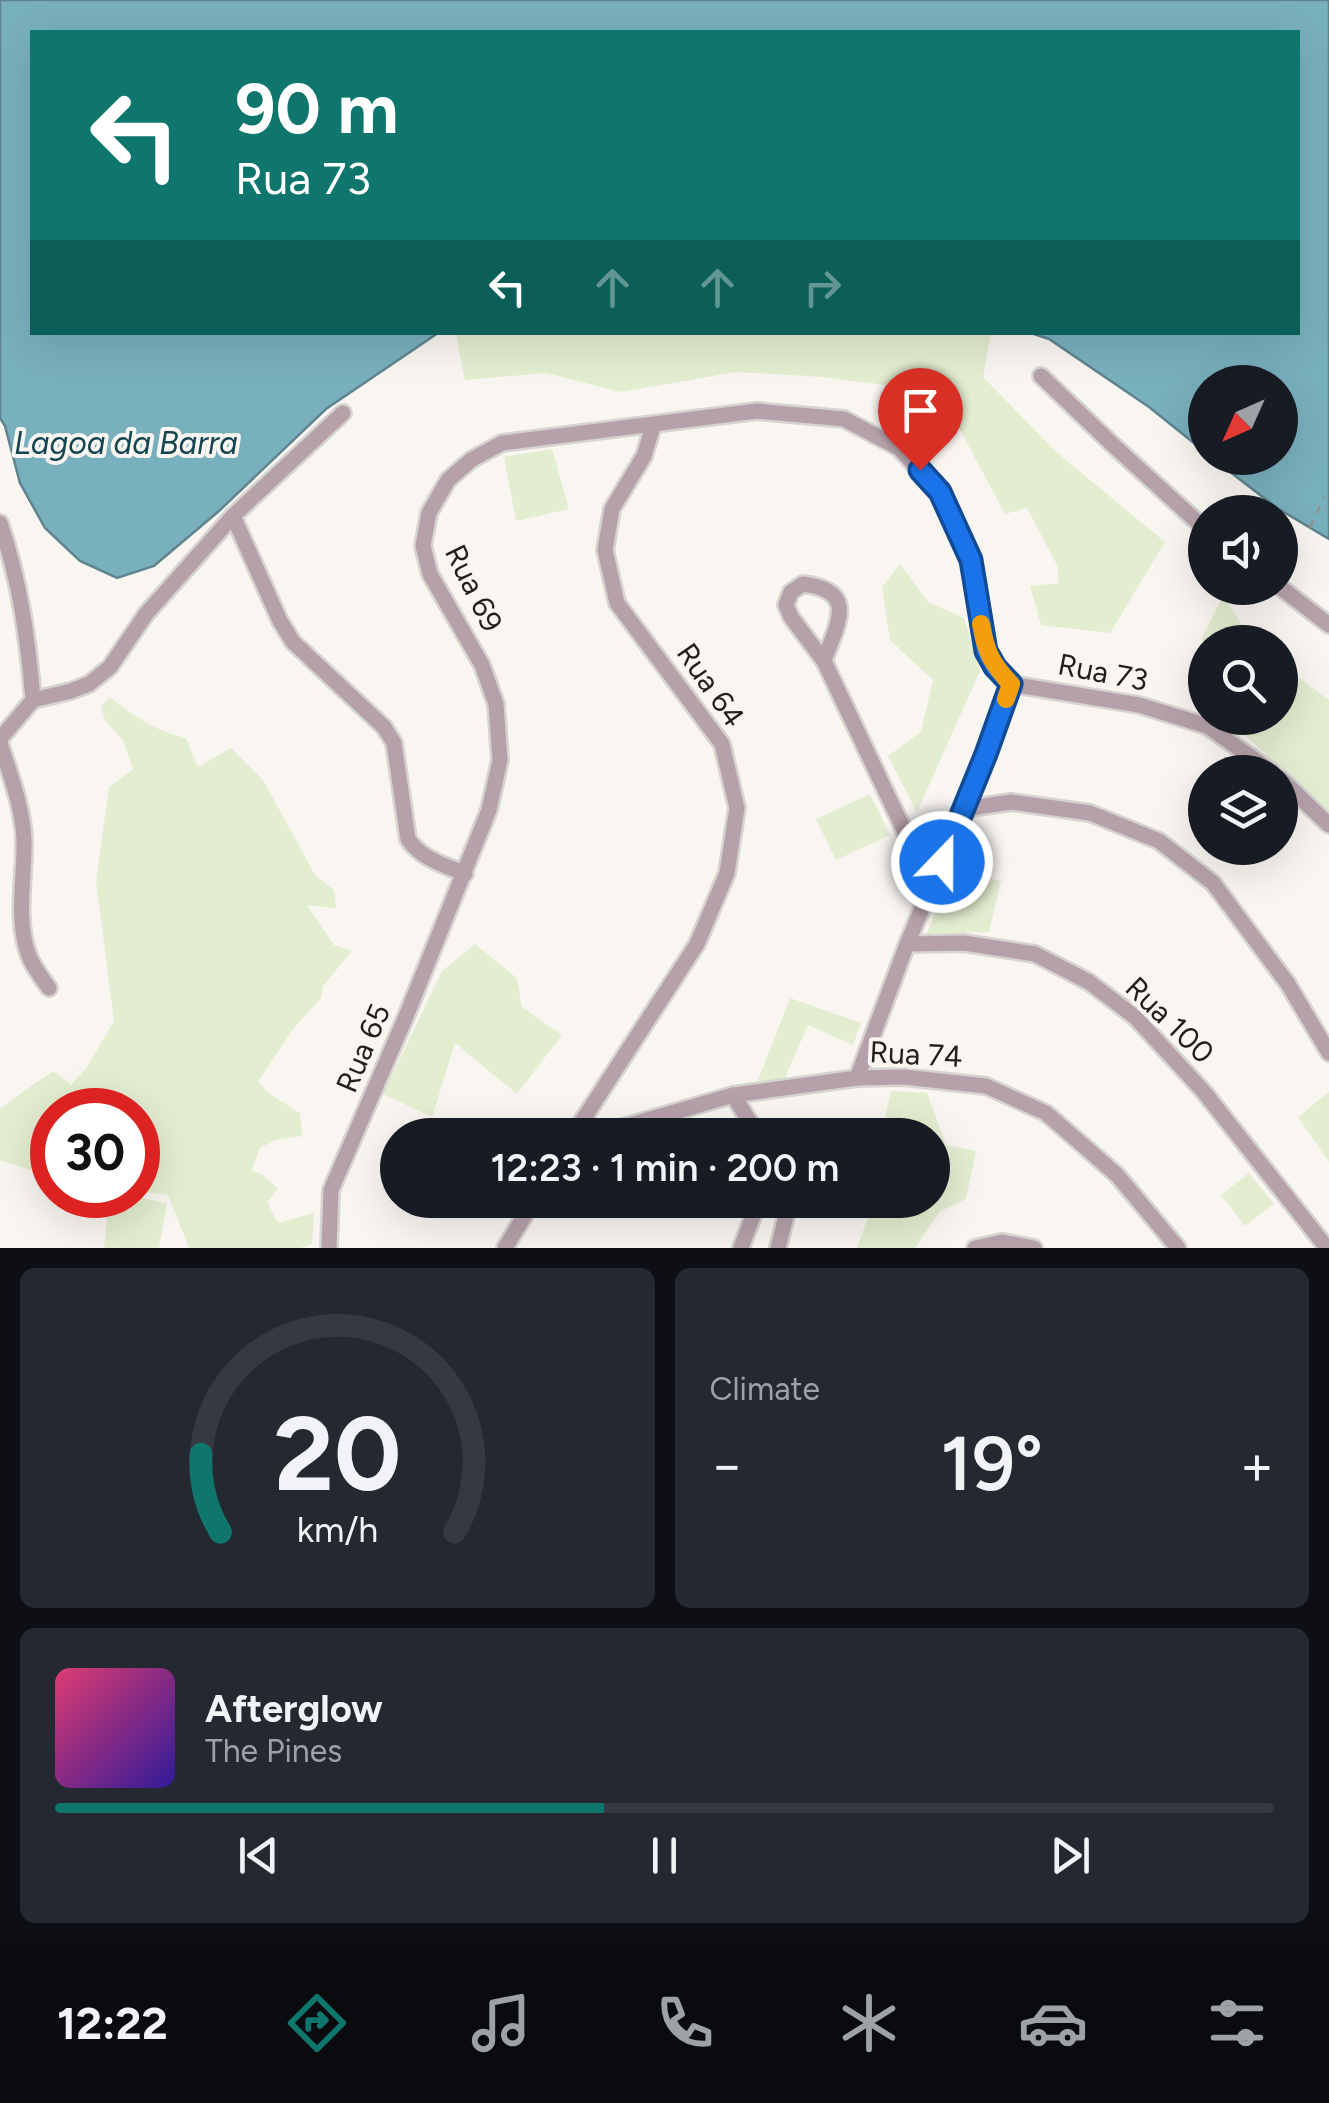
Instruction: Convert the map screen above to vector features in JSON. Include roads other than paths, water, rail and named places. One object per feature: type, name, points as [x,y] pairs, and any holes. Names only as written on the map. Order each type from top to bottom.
[{"type":"street","points":[[1041,376],[1188,514]]},
{"type":"street","name":"Rua 73","points":[[653,426],[757,411],[844,419],[899,448],[940,492],[971,560],[986,651],[1011,684],[1139,705],[1206,726],[1248,755]]},
{"type":"street","points":[[49,988],[30,959],[26,945],[21,904],[22,821],[0,741],[32,700],[71,692],[110,668],[146,614],[233,516],[343,413]]},
{"type":"street","name":"Rua 69","points":[[465,874],[489,810],[500,760],[496,704],[482,665],[430,574],[423,546],[429,513],[448,480],[471,460],[502,444],[653,426]]},
{"type":"street","name":"Rua 64","points":[[585,1118],[696,944],[727,874],[737,808],[722,744],[617,603],[605,550],[612,509],[644,456],[653,426]]},
{"type":"street","points":[[233,516],[293,642],[384,727],[394,743],[408,840],[424,856],[465,874]]},
{"type":"street","points":[[0,523],[21,600],[32,700]]},
{"type":"street","points":[[824,661],[840,616],[836,596],[824,586],[803,584],[791,592],[786,605],[791,617],[824,661],[931,888]]},
{"type":"street","points":[[1298,601],[1329,625]]},
{"type":"street","points":[[856,1078],[1011,684]]},
{"type":"street","points":[[1298,795],[1329,825]]},
{"type":"street","points":[[963,809],[1011,802],[1090,813],[1159,841],[1213,883],[1288,984],[1329,1053]]},
{"type":"street","name":"Rua 65","points":[[329,1248],[332,1190],[465,874]]},
{"type":"street","name":"Rua 100","points":[[907,944],[964,943],[1034,954],[1090,982],[1135,1017],[1204,1092],[1327,1248]]},
{"type":"street","name":"Rua 74","points":[[654,1118],[733,1095],[856,1078],[904,1077],[986,1086],[1046,1113],[1118,1175],[1178,1248]]},
{"type":"street","points":[[733,1095],[747,1118]]},
{"type":"street","points":[[505,1248],[523,1218]]},
{"type":"street","points":[[740,1248],[752,1218]]},
{"type":"street","points":[[778,1248],[786,1218]]},
{"type":"street","points":[[975,1248],[1002,1242],[1034,1248]]},
{"type":"water","name":"Lagoa da Barra","points":[[0,0],[1329,0],[1329,539],[1298,521],[1298,495],[1260,495],[1234,475],[1298,475],[1298,365],[1188,365],[1188,438],[1149,407],[1049,339],[1037,335],[1300,335],[1300,30],[30,30],[30,335],[435,335],[326,409],[219,511],[154,566],[117,578],[80,561],[45,528],[20,483],[0,418]]}]
